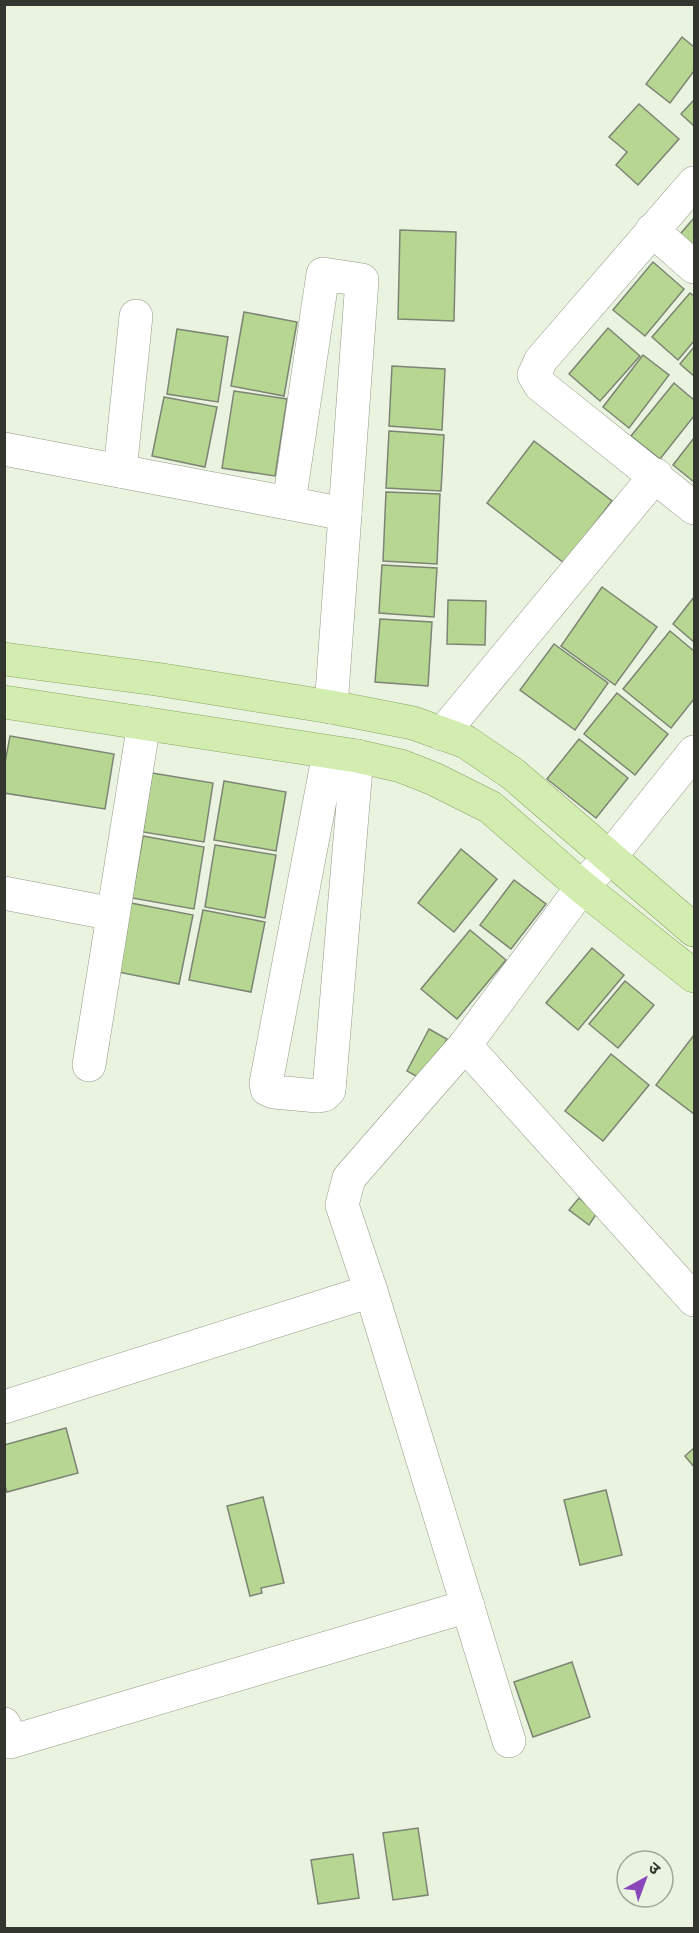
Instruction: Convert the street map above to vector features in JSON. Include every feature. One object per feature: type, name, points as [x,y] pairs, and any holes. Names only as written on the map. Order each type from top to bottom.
[{"type":"main road","points":[[4,658],[332,707],[413,723],[466,742],[481,750],[513,774],[694,930]]},
{"type":"main road","points":[[4,702],[343,755],[401,766],[434,779],[490,807],[582,887],[694,976]]},
{"type":"street","points":[[694,183],[541,360],[534,375],[540,386],[656,475],[694,508]]},
{"type":"street","points":[[652,230],[694,267]]},
{"type":"street","points":[[289,503],[323,274],[362,280],[332,707]]},
{"type":"street","points":[[120,471],[136,316]]},
{"type":"street","points":[[4,449],[345,514]]},
{"type":"street","points":[[442,734],[656,475]]},
{"type":"street","points":[[89,1065],[144,723]]},
{"type":"street","points":[[509,1741],[371,1291],[342,1206],[349,1178],[465,1045],[582,887],[610,857],[694,752]]},
{"type":"street","points":[[343,755],[328,1090],[324,1095],[318,1096],[274,1092],[267,1089],[267,1083],[343,755]]},
{"type":"street","points":[[4,893],[113,914]]},
{"type":"street","points":[[465,1045],[694,1300]]},
{"type":"street","points":[[4,1407],[371,1291]]},
{"type":"street","points":[[4,1724],[10,1742],[468,1606]]},
{"type":"building","points":[[682,37],[694,47],[694,71],[670,103],[646,84]]},
{"type":"building","points":[[694,100],[694,126],[681,114]]},
{"type":"building","points":[[639,104],[679,139],[638,185],[616,165],[627,152],[609,137]]},
{"type":"building","points":[[694,218],[694,257],[675,240]]},
{"type":"building","points":[[400,230],[456,232],[454,321],[398,319]]},
{"type":"building","points":[[653,262],[684,289],[645,336],[613,310]]},
{"type":"building","points":[[690,293],[694,296],[694,341],[678,360],[652,337]]},
{"type":"building","points":[[244,312],[297,322],[284,396],[231,386]]},
{"type":"building","points":[[608,328],[640,356],[600,401],[569,374]]},
{"type":"building","points":[[177,329],[228,337],[218,402],[167,394]]},
{"type":"building","points":[[694,347],[694,376],[680,364]]},
{"type":"building","points":[[643,355],[669,375],[629,428],[603,407]]},
{"type":"building","points":[[392,366],[445,369],[442,430],[389,426]]},
{"type":"building","points":[[674,383],[694,400],[694,416],[660,459],[631,436]]},
{"type":"building","points":[[234,391],[287,399],[275,476],[222,468]]},
{"type":"building","points":[[164,397],[217,407],[205,467],[152,456]]},
{"type":"building","points":[[389,431],[444,435],[441,491],[386,488]]},
{"type":"building","points":[[694,438],[694,482],[673,465]]},
{"type":"building","points":[[534,441],[612,501],[564,563],[487,503]]},
{"type":"building","points":[[386,492],[440,494],[437,564],[383,561]]},
{"type":"building","points":[[382,565],[437,568],[434,617],[379,613]]},
{"type":"building","points":[[602,587],[657,627],[615,685],[561,646]]},
{"type":"building","points":[[694,597],[694,642],[673,624]]},
{"type":"building","points":[[448,600],[486,601],[485,645],[447,644]]},
{"type":"building","points":[[380,619],[432,622],[428,686],[375,682]]},
{"type":"building","points":[[670,631],[694,651],[694,699],[671,728],[623,689]]},
{"type":"building","points":[[554,644],[608,683],[575,730],[520,690]]},
{"type":"building","points":[[617,693],[668,734],[635,775],[584,734]]},
{"type":"building","points":[[10,736],[114,754],[105,809],[4,793],[4,768]]},
{"type":"building","points":[[579,739],[628,778],[596,818],[547,779]]},
{"type":"building","points":[[152,773],[213,783],[204,842],[143,832]]},
{"type":"building","points":[[224,781],[286,792],[276,851],[214,840]]},
{"type":"building","points":[[143,836],[204,847],[194,909],[132,898]]},
{"type":"building","points":[[215,845],[276,855],[265,918],[205,907]]},
{"type":"building","points":[[461,849],[497,879],[454,932],[418,903]]},
{"type":"building","points":[[514,880],[546,904],[511,949],[480,925]]},
{"type":"building","points":[[131,903],[193,915],[179,984],[118,972]]},
{"type":"building","points":[[203,910],[265,922],[251,992],[189,980]]},
{"type":"building","points":[[470,930],[506,960],[457,1019],[421,989]]},
{"type":"building","points":[[592,948],[624,975],[578,1030],[546,1003]]},
{"type":"building","points":[[625,981],[654,1005],[618,1048],[589,1024]]},
{"type":"building","points":[[429,1029],[447,1039],[425,1081],[407,1071]]},
{"type":"building","points":[[694,1035],[694,1114],[656,1085]]},
{"type":"building","points":[[611,1054],[649,1085],[603,1141],[565,1111]]},
{"type":"building","points":[[579,1198],[597,1213],[589,1225],[569,1210]]},
{"type":"building","points":[[66,1428],[78,1473],[7,1492],[4,1483],[4,1445]]},
{"type":"building","points":[[694,1448],[694,1467],[685,1456]]},
{"type":"building","points":[[606,1490],[622,1555],[580,1565],[564,1500]]},
{"type":"building","points":[[263,1497],[284,1583],[261,1588],[262,1593],[250,1596],[227,1506]]},
{"type":"building","points":[[572,1662],[590,1717],[533,1737],[514,1682]]},
{"type":"building","points":[[418,1828],[428,1895],[393,1900],[383,1833]]},
{"type":"building","points":[[353,1854],[359,1898],[318,1904],[311,1860]]}]
